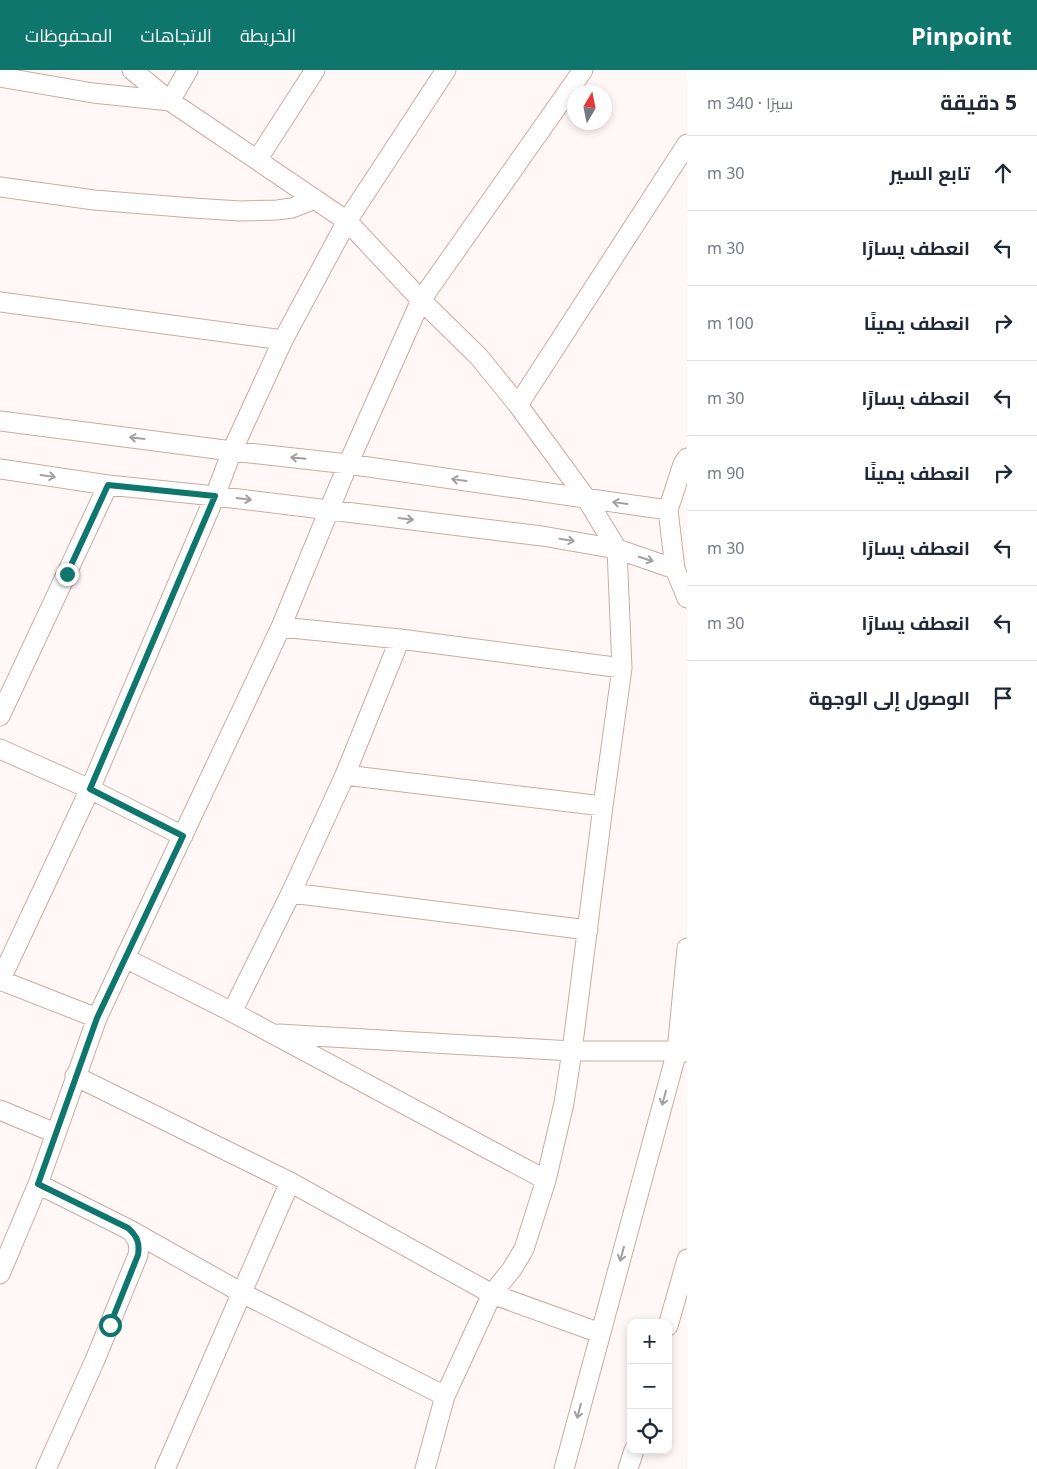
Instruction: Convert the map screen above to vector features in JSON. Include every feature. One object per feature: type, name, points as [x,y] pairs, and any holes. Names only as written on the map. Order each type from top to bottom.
[{"type":"street","points":[[132,70],[170,100],[347,220],[421,300],[479,357],[518,405],[586,498],[617,550],[622,668],[564,1103],[546,1180],[524,1249],[512,1269],[492,1294],[446,1396],[424,1469]]},
{"type":"street","points":[[170,100],[188,70]]},
{"type":"street","points":[[257,160],[315,70]]},
{"type":"street","points":[[97,1018],[0,980],[90,789],[215,496],[232,451],[283,340],[347,220],[446,70]]},
{"type":"street","points":[[0,1274],[6,1246],[38,1184],[97,1018],[281,627],[328,510],[421,300],[583,70]]},
{"type":"street","points":[[0,77],[93,93],[170,100]]},
{"type":"street","points":[[518,405],[687,144]]},
{"type":"street","points":[[0,187],[94,200],[240,211],[292,208],[315,199]]},
{"type":"street","points":[[0,302],[283,340]]},
{"type":"street","points":[[0,421],[348,464],[668,510]]},
{"type":"street","points":[[687,458],[683,464],[668,510],[675,569],[687,598]]},
{"type":"street","points":[[0,469],[108,485],[215,496],[542,536],[617,550],[675,569]]},
{"type":"street","points":[[0,716],[108,485]]},
{"type":"street","points":[[281,627],[400,639],[622,668]]},
{"type":"street","points":[[232,1012],[291,893],[345,775],[400,639]]},
{"type":"street","points":[[0,749],[90,789],[183,836]]},
{"type":"street","points":[[345,775],[603,806]]},
{"type":"street","points":[[291,893],[588,930]]},
{"type":"street","points":[[564,1469],[600,1333],[682,1051],[687,948]]},
{"type":"street","points":[[125,958],[232,1012],[546,1180]]},
{"type":"street","points":[[272,1034],[572,1051],[682,1051]]},
{"type":"street","points":[[76,1076],[290,1182],[492,1294],[600,1333]]},
{"type":"street","points":[[0,1110],[55,1133]]},
{"type":"street","points":[[164,1469],[290,1182]]},
{"type":"street","points":[[38,1184],[128,1228],[242,1293],[446,1396]]},
{"type":"street","points":[[46,1469],[95,1360],[138,1255],[138,1240],[135,1234],[128,1228]]},
{"type":"street","points":[[670,1319],[686,1266]]},
{"type":"street","points":[[628,1469],[633,1454]]},
{"type":"route","points":[[67,574],[108,485],[215,496],[90,789],[183,836],[97,1018],[38,1184],[128,1228],[135,1234],[139,1247],[138,1255],[110,1325]]}]
